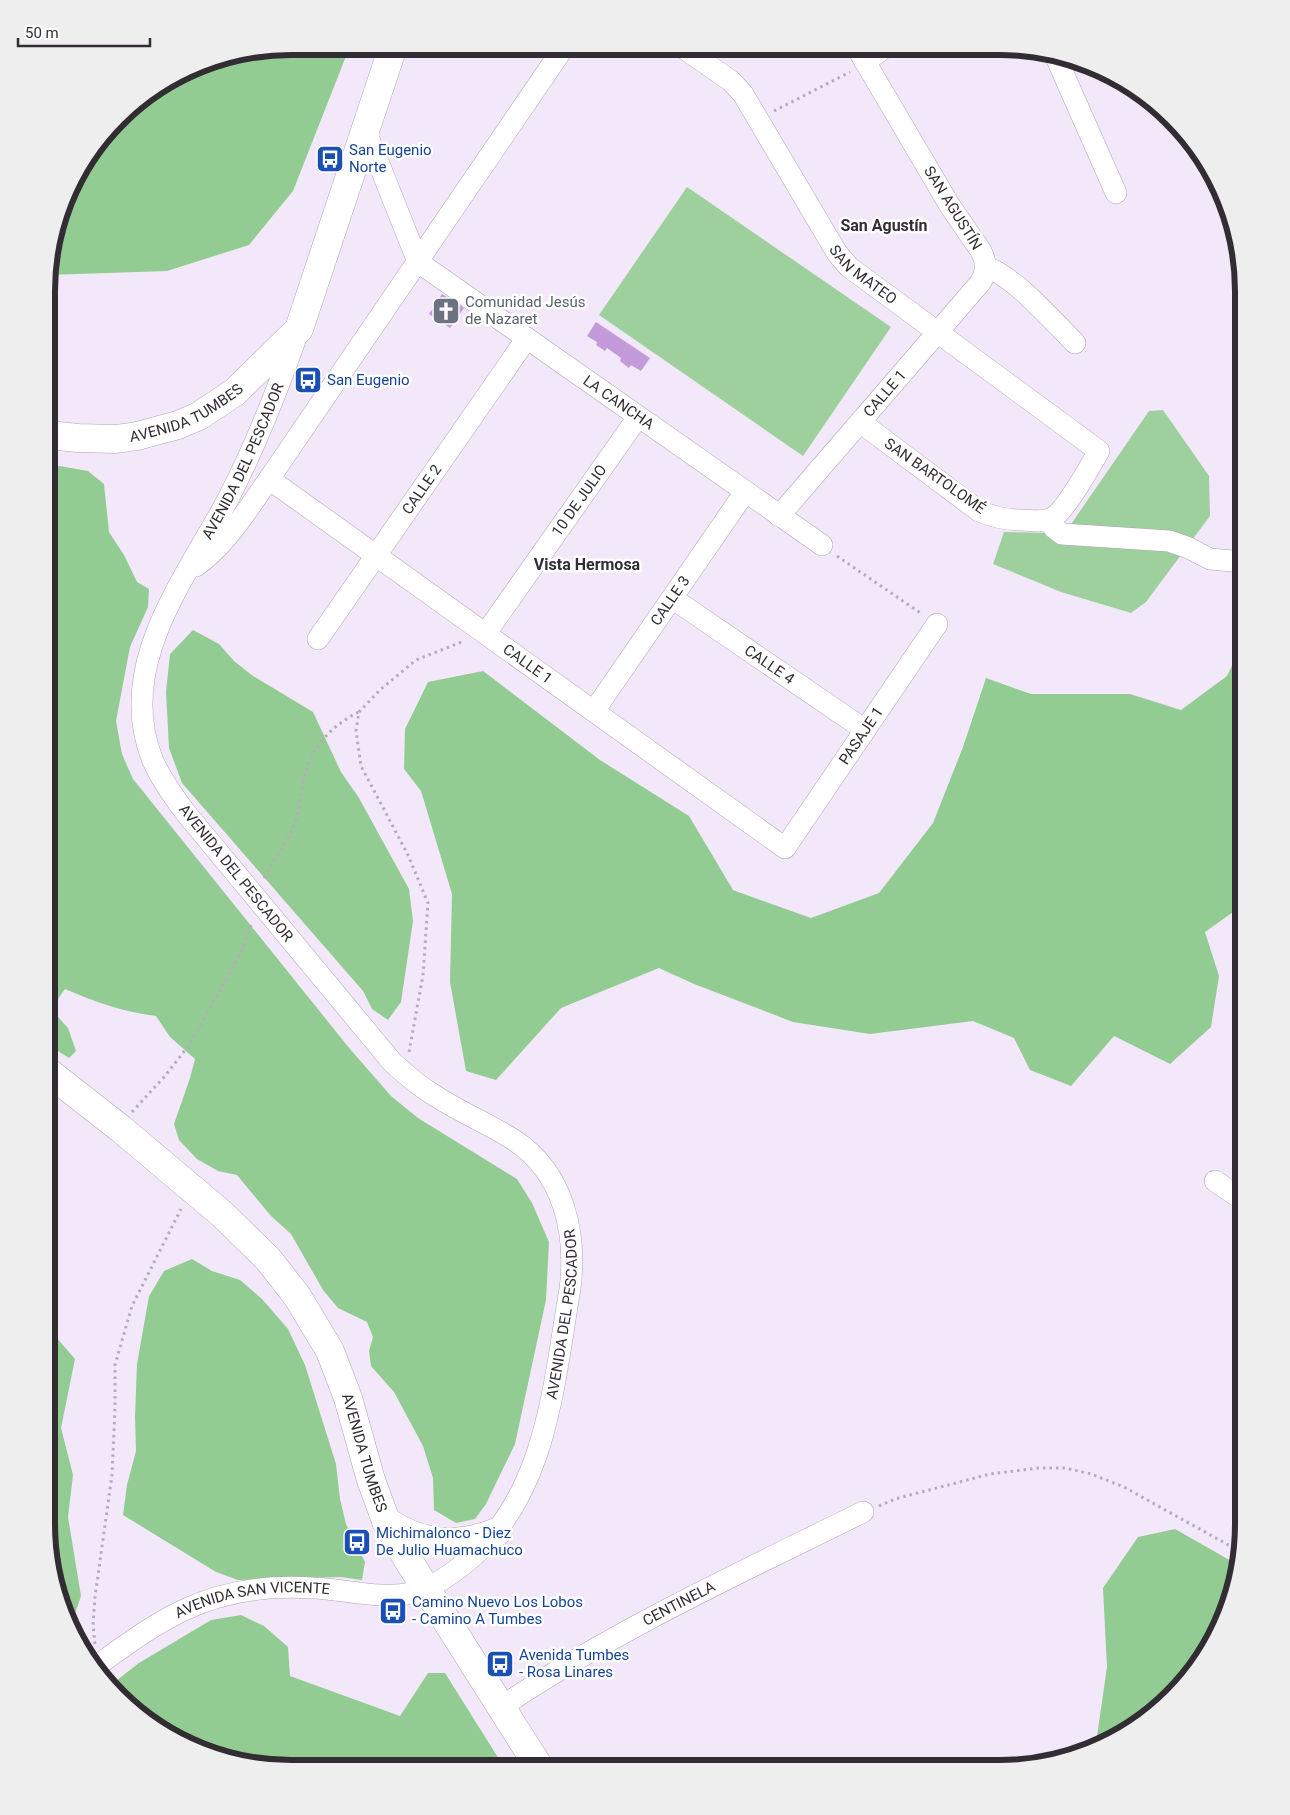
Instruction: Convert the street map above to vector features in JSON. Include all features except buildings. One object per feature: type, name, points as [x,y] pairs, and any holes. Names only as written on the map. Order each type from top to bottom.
[{"type":"main road","name":"AVENIDA DEL PESCADOR","points":[[299,329],[390,55]]},
{"type":"main road","name":"AVENIDA TUMBES","points":[[55,435],[78,438],[116,439],[158,432],[199,416],[235,392],[299,329]]},
{"type":"main road","name":"AVENIDA TUMBES","points":[[55,1077],[121,1129],[222,1214],[268,1258],[298,1296],[330,1351],[341,1378],[373,1487],[386,1521],[408,1560],[419,1591],[513,1760]]},
{"type":"main road","name":"AVENIDA TUMBES","points":[[308,1314],[322,1355],[360,1494],[376,1532],[501,1707],[534,1760]]},
{"type":"main road","points":[[386,1521],[408,1534],[435,1541],[468,1541],[497,1532]]},
{"type":"street","points":[[186,574],[210,556],[225,540],[269,479],[559,55]]},
{"type":"street","name":"SAN MATEO","points":[[693,55],[738,88],[759,118],[842,260],[856,273],[938,334],[1099,451],[1058,514],[1048,520]]},
{"type":"street","name":"SAN AGUSTÍN","points":[[861,55],[950,206],[981,251],[986,266],[998,271],[1012,281],[1075,343]]},
{"type":"street","points":[[1058,63],[1116,193]]},
{"type":"street","points":[[365,129],[418,262]]},
{"type":"street","name":"LA CANCHA","points":[[418,262],[822,545]]},
{"type":"street","name":"CALLE 1","points":[[779,516],[938,334],[980,283],[986,266]]},
{"type":"street","name":"AVENIDA DEL PESCADOR","points":[[299,329],[267,419],[228,500],[160,624],[147,662],[142,708],[146,740],[153,761],[172,795],[380,1050],[404,1073],[437,1098],[499,1131],[529,1152],[542,1165],[560,1195],[571,1231],[573,1270],[547,1424],[536,1459],[512,1510],[485,1546],[458,1569],[419,1591]]},
{"type":"street","name":"CALLE 2","points":[[318,639],[526,338]]},
{"type":"street","name":"10 DE JULIO","points":[[486,633],[638,417]]},
{"type":"street","name":"SAN BARTOLOMÉ","points":[[860,422],[979,510],[1010,520],[1048,520]]},
{"type":"street","name":"CALLE 1","points":[[269,479],[785,848]]},
{"type":"street","name":"CALLE 3","points":[[594,711],[746,492]]},
{"type":"street","points":[[1048,520],[1062,534],[1169,541],[1190,548],[1210,559],[1235,561]]},
{"type":"street","name":"CALLE 4","points":[[672,598],[865,730]]},
{"type":"street","name":"PASAJE 1","points":[[785,848],[937,624]]},
{"type":"street","points":[[1215,1181],[1235,1195]]},
{"type":"street","name":"CENTINELA","points":[[501,1707],[555,1672],[625,1631],[730,1576],[863,1512]]},
{"type":"street","name":"AVENIDA SAN VICENTE","points":[[101,1663],[168,1618],[200,1602],[222,1596],[244,1591],[288,1587],[391,1595],[419,1591]]},
{"type":"path","points":[[759,118],[845,76],[861,55]]},
{"type":"path","points":[[822,545],[937,624]]},
{"type":"path","points":[[121,1129],[134,1109],[178,1061],[199,1028],[241,953],[253,919],[256,898],[268,870],[290,836],[300,802],[304,773],[313,752],[332,729],[345,719],[359,712],[381,689],[416,660],[486,633]]},
{"type":"path","points":[[359,712],[356,731],[361,766],[414,867],[428,903],[423,975],[404,1073]]},
{"type":"path","points":[[96,1657],[93,1626],[112,1475],[115,1408],[114,1366],[132,1306],[192,1188]]},
{"type":"path","points":[[863,1512],[894,1499],[990,1474],[1039,1468],[1065,1468],[1091,1474],[1124,1488],[1233,1548]]},
{"type":"green space","points":[[346,55],[293,191],[249,245],[167,271],[56,275],[63,230],[73,201],[87,173],[104,147],[124,124],[147,104],[173,87],[201,73],[230,63],[260,57]]},
{"type":"green space","points":[[687,187],[891,327],[803,456],[599,315]]},
{"type":"green space","points":[[1163,410],[1209,476],[1210,516],[1146,602],[1131,613],[1061,592],[993,564],[1004,532],[1052,533],[1067,530],[1149,411]]},
{"type":"green space","points":[[55,465],[88,471],[104,484],[109,532],[124,555],[137,582],[149,589],[148,607],[130,647],[116,721],[122,754],[133,779],[350,1049],[391,1096],[418,1118],[517,1179],[532,1203],[549,1242],[546,1300],[515,1444],[486,1504],[475,1519],[456,1523],[434,1510],[433,1478],[423,1446],[394,1392],[371,1366],[369,1351],[373,1337],[367,1322],[338,1308],[323,1290],[291,1234],[271,1216],[237,1175],[218,1171],[197,1159],[179,1140],[174,1124],[195,1059],[170,1037],[156,1016],[110,1006],[65,989],[55,1003]]},
{"type":"green space","points":[[193,630],[219,644],[234,661],[253,676],[313,712],[341,772],[359,798],[409,889],[413,921],[401,1002],[388,1020],[372,1009],[363,991],[182,783],[169,748],[166,692],[170,654]]},
{"type":"green space","points":[[1235,659],[1235,911],[1205,932],[1219,976],[1211,1027],[1170,1064],[1114,1036],[1071,1086],[1030,1070],[1014,1038],[973,1021],[870,1034],[793,1022],[694,984],[659,968],[561,1008],[496,1080],[466,1071],[450,982],[452,894],[421,791],[404,769],[405,729],[428,682],[483,671],[600,760],[689,816],[733,890],[811,918],[879,893],[933,823],[963,747],[986,678],[1031,694],[1130,694],[1181,710],[1227,676]]},
{"type":"green space","points":[[55,1013],[68,1028],[76,1051],[69,1058],[55,1049]]},
{"type":"green space","points":[[192,1259],[212,1271],[240,1280],[262,1299],[288,1329],[305,1365],[336,1464],[340,1499],[346,1524],[365,1562],[362,1580],[341,1577],[238,1580],[216,1572],[123,1515],[127,1485],[136,1451],[137,1364],[149,1296],[164,1271]]},
{"type":"green space","points":[[55,1336],[75,1359],[61,1428],[73,1475],[68,1517],[81,1596],[74,1616],[63,1585],[57,1555],[55,1524]]},
{"type":"green space","points":[[1175,1529],[1232,1561],[1227,1585],[1211,1628],[1195,1655],[1176,1680],[1143,1711],[1097,1739],[1107,1667],[1103,1588],[1138,1537]]},
{"type":"green space","points":[[241,1615],[264,1626],[288,1647],[290,1676],[400,1716],[428,1673],[445,1673],[500,1760],[291,1760],[260,1758],[230,1752],[187,1736],[147,1711],[115,1681],[139,1663],[211,1620]]},
{"type":"place","name":"San Eugenio Norte","points":[[330,159]]},
{"type":"place","name":"Comunidad Jesús de Nazaret","points":[[446,311]]},
{"type":"place","name":"San Eugenio","points":[[308,380]]},
{"type":"place","name":"Michimalonco - Diez De Julio Huamachuco","points":[[357,1542]]},
{"type":"place","name":"Camino Nuevo Los Lobos - Camino A Tumbes","points":[[393,1611]]},
{"type":"place","name":"Avenida Tumbes - Rosa Linares","points":[[500,1664]]},
{"type":"district","name":"San Agustín","points":[[884,225]]},
{"type":"district","name":"Vista Hermosa","points":[[587,564]]}]
